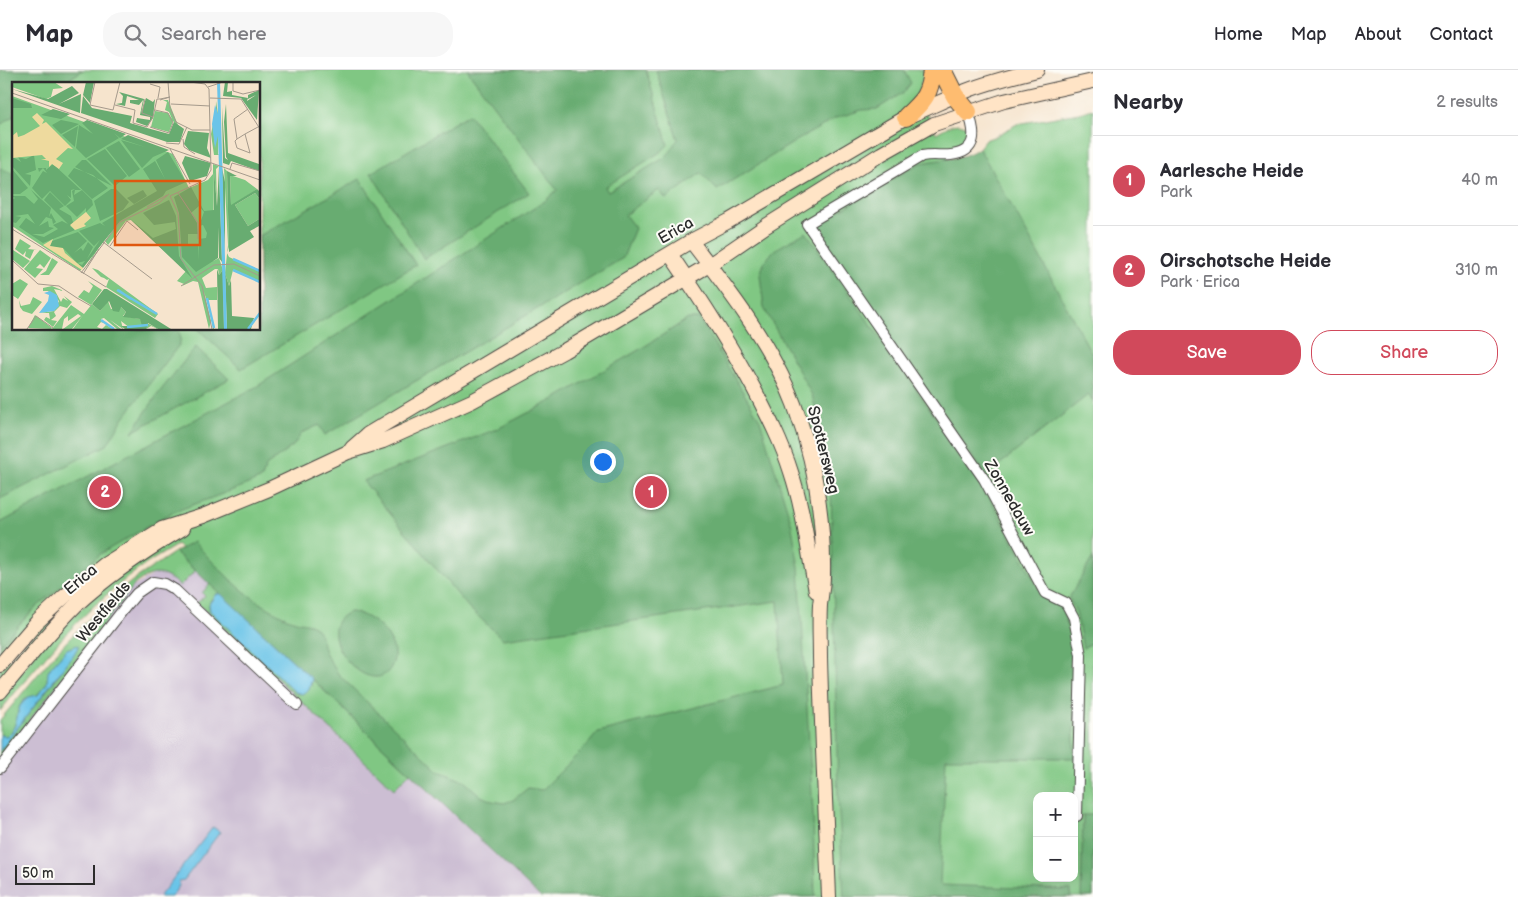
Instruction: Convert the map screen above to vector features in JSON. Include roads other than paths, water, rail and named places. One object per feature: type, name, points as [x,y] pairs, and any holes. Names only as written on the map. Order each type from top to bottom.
[{"type":"highway","points":[[906,117],[924,100],[929,89],[932,70]]},
{"type":"highway","points":[[942,70],[960,94]]},
{"type":"highway","points":[[955,70],[960,94],[968,112]]},
{"type":"main road","name":"Erica","points":[[348,452],[368,434],[691,241],[729,221],[906,117],[1002,78],[1037,70]]},
{"type":"main road","name":"Erica","points":[[0,665],[37,622],[65,596],[104,565],[162,529],[203,516],[299,476],[348,452],[384,441],[472,401],[564,351],[709,265],[766,226],[881,154],[934,124],[1004,101],[1093,82]]},
{"type":"main road","name":"Spottersweg","points":[[691,241],[734,298],[775,362],[794,404],[804,433],[815,485],[820,518],[823,576],[820,607],[829,897]]},
{"type":"main road","name":"Spottersweg","points":[[670,254],[739,361],[775,429],[792,473],[806,527],[820,607]]},
{"type":"main road","name":"Erica","points":[[0,692],[50,632],[76,605],[139,556],[203,516]]},
{"type":"street","name":"Zonnedauw","points":[[968,112],[973,129],[973,141],[971,146],[963,152],[951,155],[922,156],[807,224],[984,479],[1045,593],[1066,603],[1074,618],[1081,655],[1078,792]]},
{"type":"street","name":"Westfields","points":[[0,768],[126,606],[137,593],[153,582],[165,584],[174,590],[296,705]]},
{"type":"water","points":[[216,594],[221,594],[312,679],[309,689],[302,694],[295,692],[210,611],[209,604]]},
{"type":"water","points":[[78,645],[74,654],[0,751],[0,735],[6,736],[11,733],[20,706],[28,697],[38,695],[47,683],[48,672],[51,667],[67,649]]},
{"type":"water","points":[[213,827],[220,832],[184,880],[179,881],[179,886],[171,897],[159,897]]},
{"type":"place","name":"Oirschotsche Heide","points":[[105,492]]},
{"type":"place","name":"Aarlesche Heide","points":[[651,492]]}]
